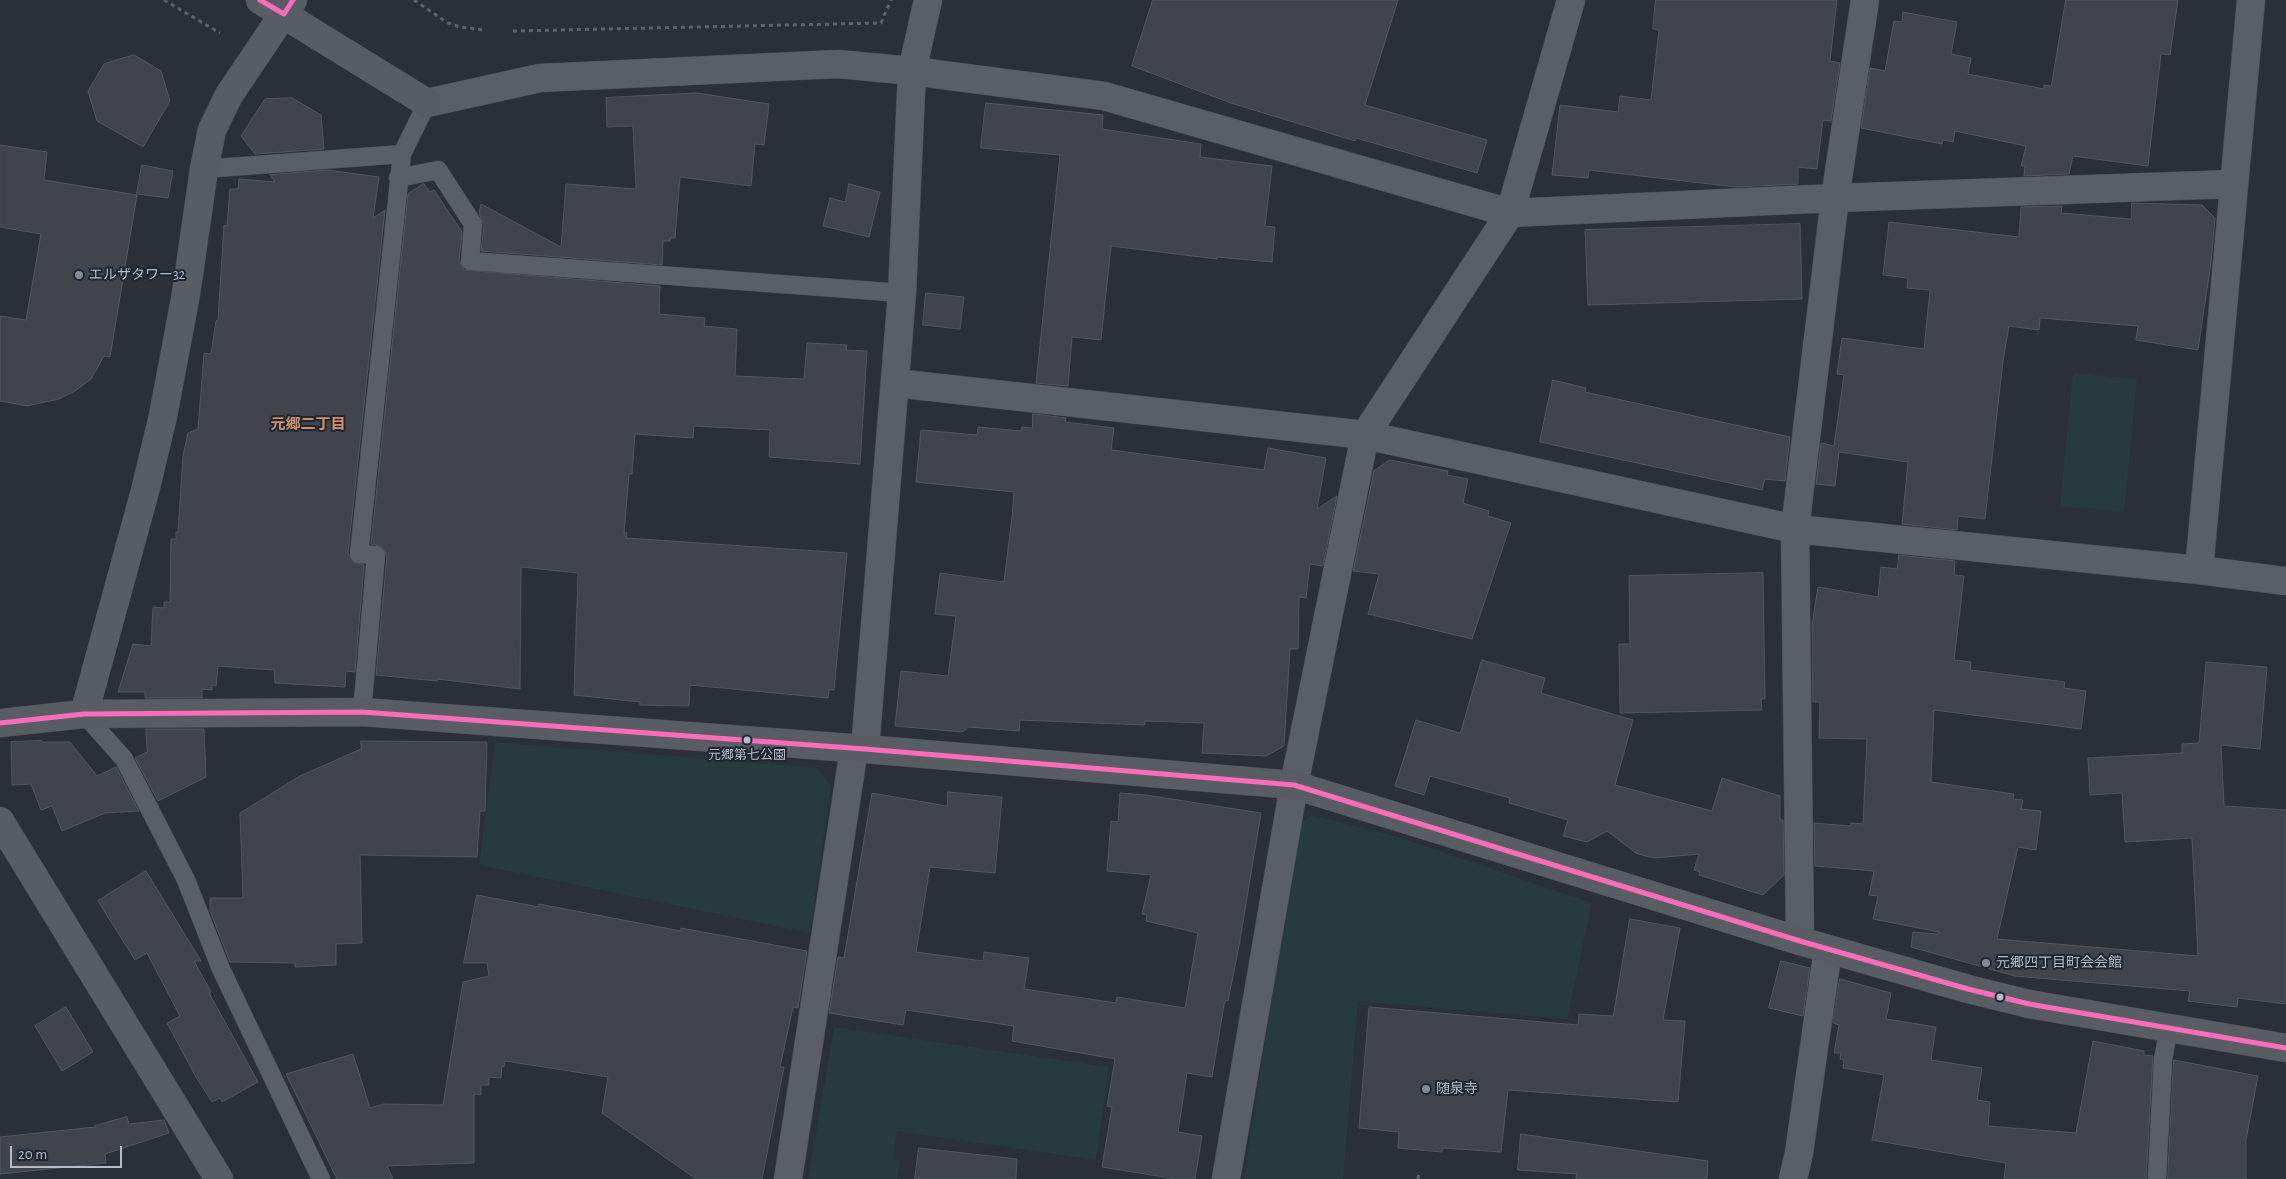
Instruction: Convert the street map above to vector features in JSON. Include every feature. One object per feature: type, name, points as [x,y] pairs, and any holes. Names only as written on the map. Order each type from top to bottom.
[{"type":"street","points":[[260,0],[288,7],[427,103],[540,78],[838,64],[912,70],[1104,96],[1510,213],[1835,198],[2233,184]]},
{"type":"street","points":[[788,1179],[860,749],[902,293],[912,70],[928,0]]},
{"type":"street","points":[[1226,1179],[1294,785],[1365,435],[1510,213],[1571,0]]},
{"type":"street","points":[[1800,940],[1795,529],[1835,198],[1865,0]]},
{"type":"street","points":[[2199,570],[2251,0]]},
{"type":"street","points":[[84,714],[145,491],[163,416],[186,294],[204,169],[212,130],[229,95],[288,7]]},
{"type":"street","points":[[895,383],[1365,435],[1795,529],[2199,570],[2286,581]]},
{"type":"street","points":[[0,723],[84,714],[362,712],[860,749],[1294,785],[1828,949],[1968,989],[2029,1004],[2286,1048]]},
{"type":"street","points":[[0,821],[218,1179]]},
{"type":"street","points":[[1793,1179],[1799,1153],[1828,949]]},
{"type":"lane","points":[[362,712],[376,555],[359,554],[398,178],[402,154],[427,103]]},
{"type":"lane","points":[[204,169],[402,154]]},
{"type":"lane","points":[[398,178],[438,170],[473,224],[470,261],[902,293]]},
{"type":"lane","points":[[84,714],[124,759],[181,871],[221,969],[321,1179]]},
{"type":"lane","points":[[2157,1179],[2163,1059],[2169,1028]]},
{"type":"path","points":[[164,0],[220,33]]},
{"type":"path","points":[[414,0],[448,23],[460,27],[484,30]]},
{"type":"path","points":[[514,30],[881,23],[891,0]]},
{"type":"path","points":[[1418,1173],[1418,1179]]},
{"type":"shaded area","points":[[2073,373],[2137,379],[2124,512],[2060,506]]},
{"type":"shaded area","name":"元郷第七公園","points":[[495,742],[818,768],[831,787],[810,933],[479,865]]},
{"type":"shaded area","points":[[1312,815],[1395,836],[1592,903],[1567,1019],[1358,1001],[1343,1179],[1244,1179],[1298,824]]},
{"type":"shaded area","points":[[834,1027],[1109,1067],[1096,1160],[897,1131],[893,1159],[900,1161],[897,1179],[808,1179]]},
{"type":"building","points":[[1153,0],[1398,0],[1365,105],[1487,140],[1477,173],[1356,138],[1355,141],[1231,103],[1132,66]]},
{"type":"building","points":[[1656,0],[1837,0],[1830,61],[1840,63],[1831,121],[1823,120],[1817,169],[1798,167],[1798,184],[1736,187],[1589,170],[1588,178],[1552,175],[1560,105],[1618,112],[1620,96],[1651,100],[1659,30],[1653,29]]},
{"type":"building","points":[[2066,0],[2178,0],[2170,55],[2161,54],[2148,166],[2073,156],[2069,174],[2024,176],[2025,166],[2021,166],[2026,146],[1955,131],[1953,142],[1943,140],[1942,144],[1861,128],[1870,68],[1885,71],[1894,21],[1902,22],[1903,12],[1957,22],[1951,54],[1971,58],[1968,74],[2044,89],[2044,85],[2051,86]]},
{"type":"building","points":[[134,55],[161,71],[170,101],[143,147],[97,121],[88,91],[104,64]]},
{"type":"building","points":[[697,93],[769,104],[764,145],[755,144],[751,186],[680,177],[675,238],[671,238],[670,241],[663,241],[662,265],[481,251],[484,225],[479,213],[481,204],[561,247],[566,184],[636,189],[633,126],[607,127],[606,98]]},
{"type":"building","points":[[292,98],[321,115],[324,149],[255,154],[241,136],[265,99]]},
{"type":"building","points":[[986,103],[1103,115],[1102,129],[1201,144],[1200,157],[1272,166],[1265,226],[1275,227],[1272,262],[1217,257],[1217,259],[1111,246],[1101,340],[1072,337],[1068,386],[1036,383],[1060,155],[981,148]]},
{"type":"building","name":"エルザタワー32","points":[[0,145],[47,152],[44,180],[137,195],[110,357],[104,356],[91,379],[75,391],[59,399],[27,406],[0,401],[0,316],[26,320],[41,234],[0,227]]},
{"type":"building","points":[[142,165],[173,171],[168,198],[137,194]]},
{"type":"building","points":[[327,170],[379,177],[373,218],[385,210],[348,553],[353,562],[364,565],[355,672],[346,671],[345,687],[275,683],[274,670],[218,666],[216,686],[212,685],[212,690],[202,689],[202,698],[145,698],[145,692],[118,692],[133,644],[151,646],[153,607],[164,608],[164,602],[170,602],[171,539],[176,539],[176,532],[178,532],[183,456],[188,433],[198,429],[204,353],[211,354],[216,321],[218,320],[224,225],[227,226],[230,189],[238,189],[239,179],[275,182],[270,175]]},
{"type":"building","points":[[424,184],[430,192],[434,190],[462,232],[459,261],[464,270],[660,286],[659,314],[705,318],[704,326],[737,329],[735,376],[804,379],[807,343],[847,345],[846,350],[867,351],[860,464],[769,457],[770,430],[694,426],[693,438],[635,434],[632,474],[629,474],[624,533],[627,533],[626,538],[847,553],[834,690],[829,690],[828,698],[690,685],[689,706],[640,705],[640,702],[574,695],[578,573],[521,567],[520,689],[438,679],[437,681],[376,675],[387,556],[382,547],[371,544],[408,194]]},
{"type":"building","points":[[849,184],[880,192],[869,237],[823,226],[830,198],[845,202]]},
{"type":"building","points":[[2132,203],[2202,205],[2215,218],[2211,262],[2198,350],[2136,340],[2138,326],[2040,318],[2039,330],[2009,326],[2003,361],[1985,519],[1958,516],[1957,530],[1902,524],[1908,462],[1839,452],[1835,486],[1816,484],[1821,443],[1834,446],[1844,375],[1837,374],[1842,338],[1924,349],[1930,290],[1907,288],[1908,278],[1883,275],[1889,222],[2019,237],[2021,207],[2062,206],[2061,213],[2131,219]]},
{"type":"building","points":[[1800,224],[1802,299],[1588,305],[1585,230]]},
{"type":"building","points":[[926,293],[964,297],[960,329],[923,325]]},
{"type":"building","points":[[1553,380],[1586,388],[1585,392],[1790,437],[1785,481],[1765,479],[1762,490],[1540,442]]},
{"type":"building","points":[[1033,414],[1066,418],[1065,422],[1114,428],[1111,450],[1264,470],[1268,448],[1326,458],[1317,509],[1337,496],[1323,566],[1310,564],[1306,598],[1299,597],[1298,649],[1290,649],[1284,746],[1266,756],[1202,753],[1204,723],[1145,721],[1145,725],[1020,720],[1019,731],[969,727],[962,732],[895,726],[901,671],[948,676],[956,616],[935,614],[940,573],[1004,582],[1012,517],[1014,492],[916,482],[921,430],[977,435],[978,427],[1021,431],[1022,427],[1032,428]]},
{"type":"building","points":[[1390,460],[1448,471],[1447,475],[1468,479],[1463,503],[1489,511],[1488,516],[1511,523],[1472,639],[1368,614],[1379,574],[1353,571],[1374,471]]},
{"type":"building","points":[[1899,555],[1955,561],[1954,575],[1964,576],[1954,660],[1971,662],[1970,670],[2065,682],[2064,688],[2086,691],[2081,729],[1934,710],[1931,782],[2014,794],[2013,799],[2023,800],[2021,809],[2041,811],[2036,850],[2018,847],[1997,939],[2198,956],[2192,838],[2125,842],[2122,793],[2090,795],[2088,758],[2182,753],[2182,744],[2199,743],[2206,662],[2267,667],[2260,749],[2221,745],[2224,806],[2286,810],[2286,1004],[2238,998],[2237,1007],[2188,1001],[2190,991],[2015,976],[1911,947],[1913,932],[1938,934],[1939,932],[1873,919],[1878,896],[1869,895],[1874,871],[1815,866],[1814,823],[1850,826],[1851,823],[1863,824],[1867,739],[1819,738],[1820,702],[1813,702],[1812,625],[1818,587],[1878,597],[1881,567],[1897,569]]},
{"type":"building","points":[[1763,573],[1765,699],[1761,699],[1762,710],[1620,713],[1619,644],[1630,644],[1629,576]]},
{"type":"building","points":[[1482,660],[1545,678],[1541,693],[1633,720],[1615,785],[1712,811],[1722,778],[1780,796],[1780,820],[1783,820],[1784,875],[1763,895],[1699,875],[1700,872],[1694,870],[1699,854],[1656,858],[1645,856],[1636,853],[1607,831],[1587,842],[1563,836],[1568,820],[1509,803],[1510,798],[1430,776],[1424,795],[1395,786],[1416,720],[1460,733]]},
{"type":"building","points":[[146,729],[204,729],[206,777],[158,801],[135,758],[147,752]]},
{"type":"building","points":[[361,741],[487,742],[485,811],[480,811],[477,857],[360,855],[362,943],[336,944],[336,965],[295,967],[295,963],[230,962],[210,911],[210,898],[243,898],[240,813],[300,776],[361,749]]},
{"type":"building","points":[[11,742],[70,742],[97,776],[116,767],[139,811],[105,813],[62,831],[52,806],[41,810],[31,784],[12,785]]},
{"type":"building","points":[[948,792],[1002,797],[995,873],[930,867],[916,952],[983,961],[984,952],[1029,958],[1024,989],[1116,1003],[1117,997],[1185,1008],[1198,933],[1146,921],[1147,915],[1142,914],[1151,875],[1107,871],[1111,821],[1118,822],[1120,793],[1146,795],[1261,813],[1239,946],[1228,1001],[1226,1000],[1224,1005],[1212,1077],[1187,1073],[1178,1132],[1202,1136],[1195,1179],[1176,1179],[1102,1167],[1112,1107],[1107,1106],[1115,1059],[1012,1041],[1014,1026],[906,1010],[903,1025],[829,1013],[838,957],[844,958],[872,793],[947,806]]},
{"type":"building","points":[[146,871],[201,961],[194,961],[211,992],[209,993],[258,1082],[222,1102],[220,1098],[212,1102],[196,1077],[167,1023],[180,1016],[147,953],[135,960],[98,901]]},
{"type":"building","points":[[477,895],[539,907],[539,904],[681,931],[681,928],[807,951],[798,1008],[793,1007],[780,1067],[784,1067],[762,1179],[696,1179],[602,1113],[608,1077],[505,1061],[504,1067],[502,1066],[501,1078],[489,1077],[489,1085],[481,1085],[481,1095],[474,1094],[474,1163],[387,1166],[393,1179],[337,1179],[286,1074],[353,1054],[370,1108],[384,1104],[443,1105],[463,982],[489,976],[487,963],[464,963]]},
{"type":"building","points":[[1630,919],[1680,928],[1663,1020],[1685,1021],[1678,1102],[1508,1090],[1501,1152],[1443,1148],[1442,1152],[1398,1148],[1399,1132],[1359,1128],[1369,1007],[1578,1025],[1579,1014],[1613,1016]]},
{"type":"building","points":[[1781,961],[1810,968],[1803,1016],[1769,1008]]},
{"type":"building","points":[[1840,979],[1891,993],[1886,1019],[1936,1027],[1931,1060],[1982,1068],[1977,1100],[1990,1102],[1988,1126],[2076,1133],[2093,1041],[2144,1051],[2144,1055],[2153,1056],[2146,1179],[2004,1179],[2006,1163],[1872,1140],[1884,1075],[1843,1068],[1844,1060],[1840,1059],[1841,1053],[1834,1053],[1839,1025],[1833,1023]]},
{"type":"building","points":[[66,1007],[93,1052],[62,1071],[35,1026]]},
{"type":"building","points":[[2174,1060],[2258,1076],[2246,1140],[2246,1179],[2168,1179]]},
{"type":"building","points":[[127,1117],[129,1124],[164,1120],[169,1133],[105,1154],[106,1163],[0,1174],[0,1137],[95,1127]]},
{"type":"building","points":[[1521,1134],[1708,1161],[1707,1179],[1576,1179],[1577,1174],[1518,1170]]},
{"type":"building","points":[[919,1148],[1017,1159],[1016,1179],[915,1179]]},
{"type":"transit line","points":[[260,0],[284,14],[293,0]]},
{"type":"transit line","points":[[0,723],[84,714],[362,712],[865,749],[1294,785],[1800,941],[1968,989],[2029,1004],[2286,1048]]},
{"type":"place","name":"エルザタワー32","points":[[79,275]]},
{"type":"place","name":"元郷第七公園","points":[[747,740]]},
{"type":"place","name":"元郷四丁目町会会館","points":[[1986,963]]},
{"type":"place","name":"随泉寺","points":[[1426,1089]]},
{"type":"district","name":"元郷二丁目","points":[[308,424]]}]
